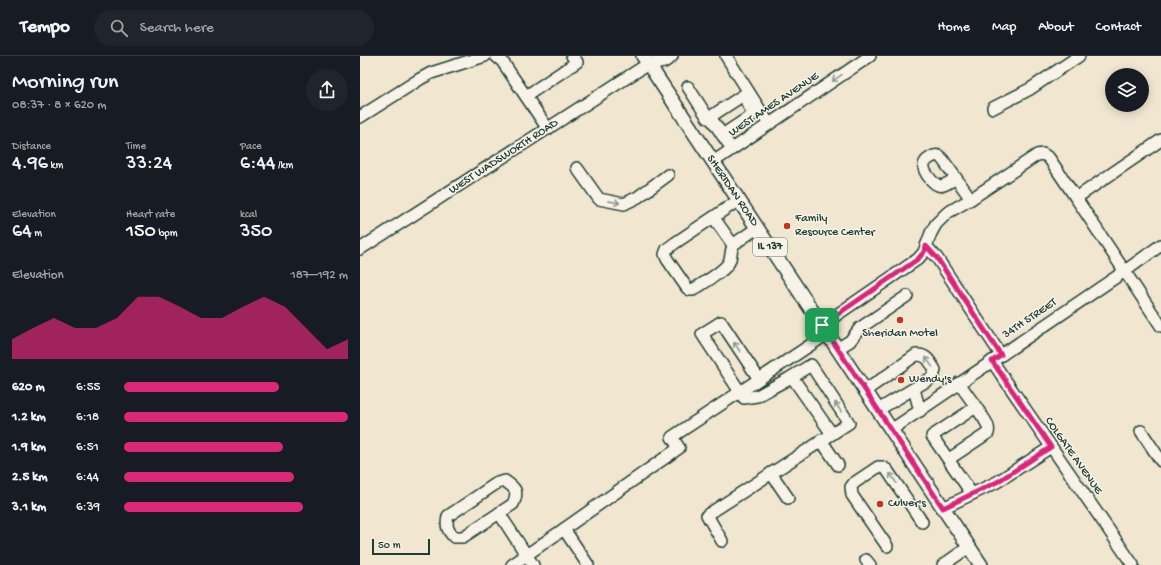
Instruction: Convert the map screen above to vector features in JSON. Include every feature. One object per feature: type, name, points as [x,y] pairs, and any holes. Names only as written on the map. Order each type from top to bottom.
[{"type":"main road","name":"WEST WADSWORTH ROAD","points":[[648,59],[664,61],[671,56]]},
{"type":"main road","name":"SHERIDAN ROAD","points":[[648,59],[691,129],[979,564]]},
{"type":"street","points":[[360,117],[431,73],[485,56]]},
{"type":"street","points":[[496,56],[502,61],[548,129]]},
{"type":"street","points":[[722,135],[754,114],[726,56]]},
{"type":"street","name":"WEST AMES AVENUE","points":[[713,162],[870,56]]},
{"type":"street","points":[[993,108],[1030,89],[1079,56]]},
{"type":"street","points":[[526,96],[578,58]]},
{"type":"street","name":"WEST WADSWORTH ROAD","points":[[360,249],[548,129],[648,59]]},
{"type":"street","points":[[688,87],[732,149]]},
{"type":"street","points":[[691,129],[745,94]]},
{"type":"street","points":[[745,94],[769,124]]},
{"type":"street","points":[[1076,198],[1161,140]]},
{"type":"street","points":[[512,565],[679,448],[672,437],[759,379],[918,259],[924,252],[936,224],[947,213],[1037,154],[1043,154],[1049,158],[1161,326]]},
{"type":"street","points":[[577,168],[599,199],[624,204],[638,197],[668,175]]},
{"type":"street","points":[[956,178],[970,199]]},
{"type":"street","points":[[739,200],[675,243],[667,250],[665,254],[667,259],[687,288],[693,290],[728,264],[733,245],[757,228]]},
{"type":"street","points":[[714,218],[733,245]]},
{"type":"street","name":"34TH STREET","points":[[891,430],[1161,245]]},
{"type":"street","points":[[926,246],[937,258],[1001,355]]},
{"type":"street","points":[[837,349],[850,341],[860,328],[907,296]]},
{"type":"street","points":[[722,541],[707,515],[848,423],[811,365],[757,396],[744,398],[702,334],[721,322],[759,379]]},
{"type":"street","points":[[865,391],[916,355],[922,354],[927,358],[935,370],[933,377],[878,410]]},
{"type":"street","name":"COLGATE AVENUE","points":[[992,361],[1133,565]]},
{"type":"street","points":[[792,377],[832,434]]},
{"type":"street","points":[[949,459],[989,431],[989,427],[960,383]]},
{"type":"street","points":[[914,389],[920,410]]},
{"type":"street","points":[[972,494],[932,436],[976,407]]},
{"type":"street","points":[[1141,431],[1161,461]]},
{"type":"street","points":[[821,440],[838,465]]},
{"type":"street","points":[[943,508],[997,482],[1051,447]]},
{"type":"street","points":[[888,546],[852,495],[852,487],[854,482],[878,467],[882,467],[887,470],[922,522]]},
{"type":"street","points":[[771,473],[788,498]]},
{"type":"street","points":[[505,481],[515,488],[517,496],[513,504],[499,513],[463,537],[454,537],[448,531],[448,516],[497,483],[505,481]]},
{"type":"street","points":[[499,513],[533,565]]},
{"type":"street","points":[[564,530],[588,565]]},
{"type":"street","points":[[943,565],[969,547]]},
{"type":"place","name":"Family Resource Center","points":[[787,226]]},
{"type":"place","name":"Sheridan Motel","points":[[900,320]]},
{"type":"place","name":"Wendy's","points":[[901,380]]},
{"type":"place","name":"Culver's","points":[[880,504]]},
{"type":"route","points":[[926,246],[937,258],[1001,355],[992,361],[1051,447],[997,482],[943,508],[822,325],[918,259],[924,252],[926,246]]}]
